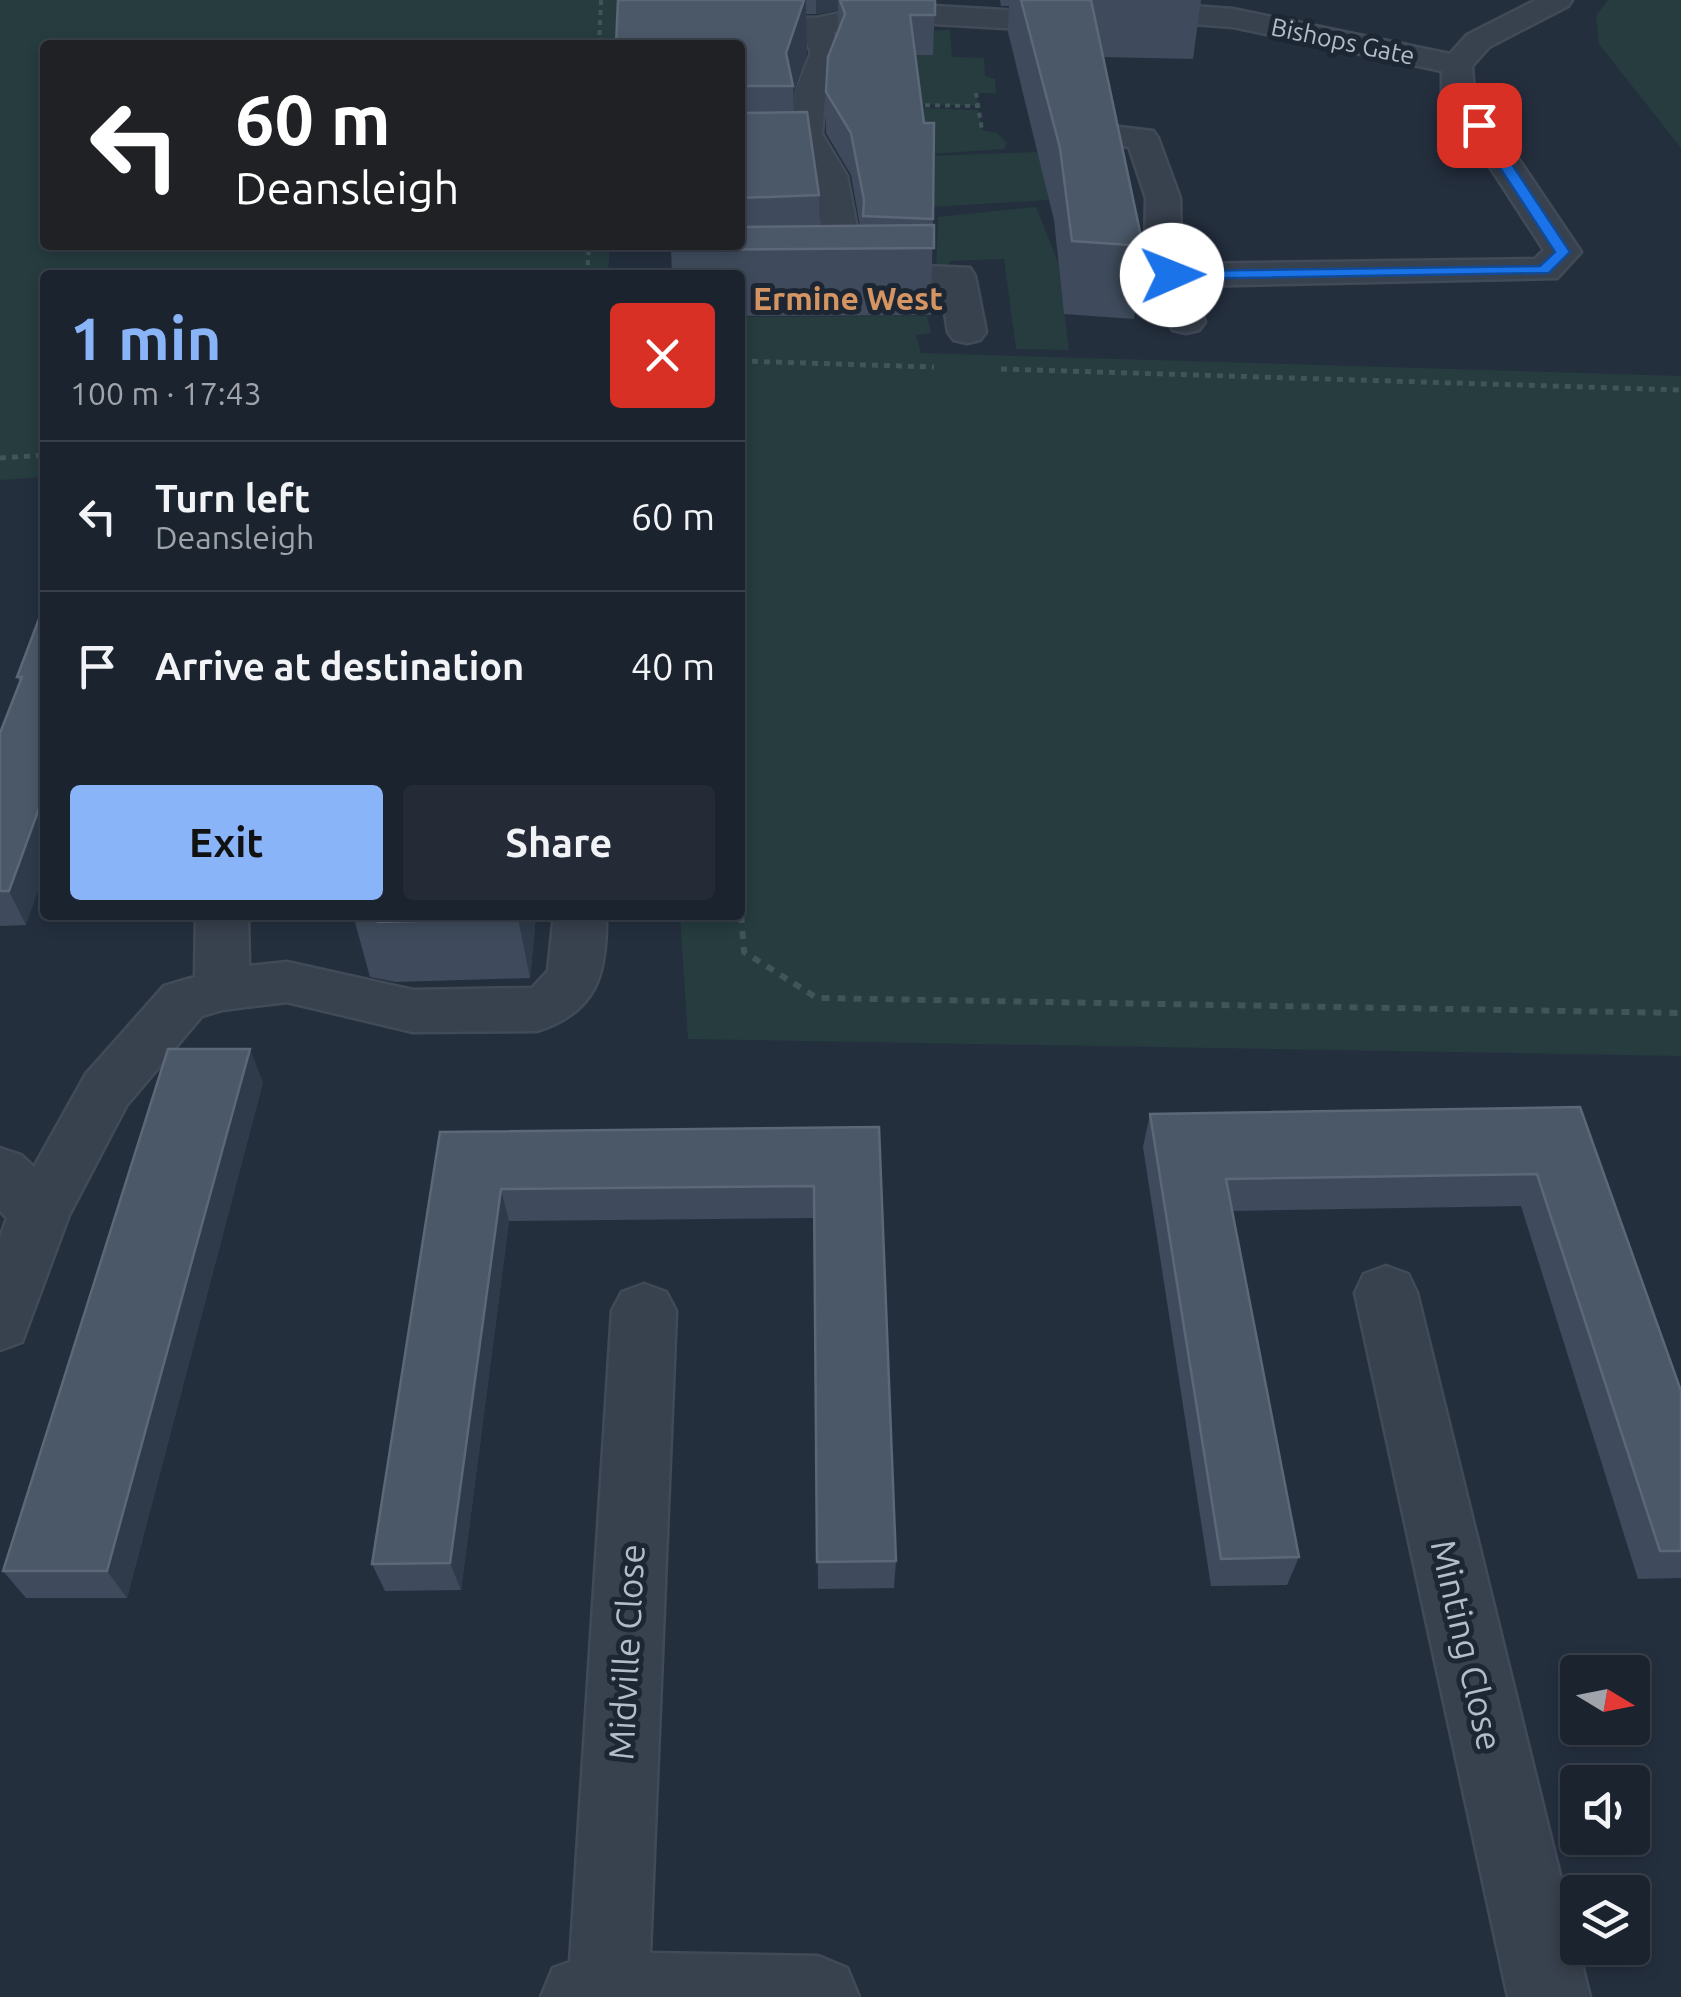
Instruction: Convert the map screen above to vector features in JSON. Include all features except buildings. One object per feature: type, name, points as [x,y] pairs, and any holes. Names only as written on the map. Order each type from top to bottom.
[{"type":"street","points":[[1172,275],[1544,270],[1563,252],[1458,93],[1457,65],[1478,41],[1558,0]]},
{"type":"street","points":[[1311,34],[1339,11]]},
{"type":"street","name":"Bishops Gate","points":[[709,23],[816,26],[916,14],[1023,20],[1166,13],[1233,18],[1457,65]]},
{"type":"street","points":[[816,26],[826,53],[808,104],[806,162],[830,176],[830,265],[957,276],[966,332]]},
{"type":"street","points":[[1141,138],[1163,198],[1163,246],[1186,322]]},
{"type":"street","points":[[0,1322],[20,1192],[106,1090],[202,995],[221,920]]},
{"type":"street","points":[[202,995],[287,982],[413,1011],[537,1010],[556,1003],[580,969],[580,920]]},
{"type":"street","name":"Minting Close","points":[[1386,1293],[1549,1997]]},
{"type":"street","name":"Midville Close","points":[[595,1995],[644,1312]]},
{"type":"street","points":[[595,1995],[818,1997]]},
{"type":"path","points":[[598,40],[601,0]]},
{"type":"path","points":[[808,104],[978,106],[982,130],[976,93]]},
{"type":"path","points":[[745,361],[936,367]]},
{"type":"path","points":[[995,369],[1681,390]]},
{"type":"path","points":[[0,458],[40,456]]},
{"type":"path","points":[[742,920],[744,952],[816,998],[1681,1014]]},
{"type":"green space","points":[[0,0],[624,0],[622,40],[40,40],[40,250],[610,250],[608,270],[40,270],[40,477],[0,480]]},
{"type":"green space","points":[[1608,0],[1681,0],[1681,148],[1599,44],[1596,16]]},
{"type":"green space","points":[[950,30],[952,57],[984,58],[985,76],[995,79],[996,93],[976,93],[978,106],[912,104],[904,31]]},
{"type":"green space","points":[[919,108],[978,110],[982,130],[997,133],[1007,143],[1004,149],[930,154]]},
{"type":"green space","points":[[1041,152],[1049,200],[932,207],[922,156]]},
{"type":"green space","points":[[1036,207],[1058,262],[1069,350],[1016,349],[1004,259],[949,261],[949,272],[936,271],[938,217]]},
{"type":"green space","points":[[927,316],[931,333],[916,335],[921,353],[1681,376],[1681,1056],[688,1039],[680,920],[745,920],[745,317]]},
{"type":"district","name":"Ermine West","points":[[848,298]]},
{"type":"route","points":[[1172,275],[1544,270],[1563,252],[1479,125]]}]
